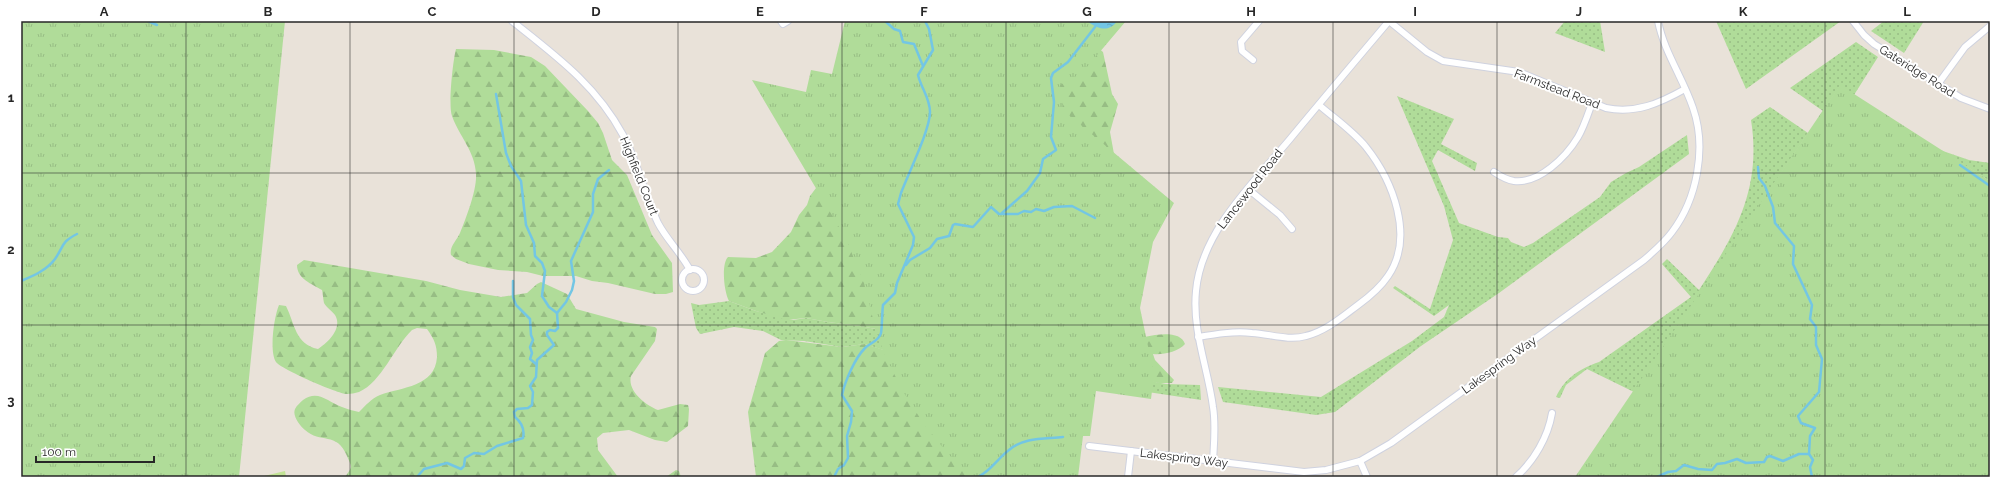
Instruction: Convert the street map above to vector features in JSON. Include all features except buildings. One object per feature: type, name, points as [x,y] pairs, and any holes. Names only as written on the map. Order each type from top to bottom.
[{"type":"street","name":"Highfield Court","points":[[512,21],[567,64],[582,78],[608,110],[630,150],[659,224],[684,257],[690,270]]},
{"type":"street","points":[[781,21],[783,24],[788,21]]},
{"type":"street","points":[[1253,60],[1242,51],[1241,42],[1259,21]]},
{"type":"street","name":"Farmstead Road","points":[[1389,21],[1427,52],[1443,61],[1519,72],[1592,103],[1618,110],[1637,109],[1661,102],[1686,89]]},
{"type":"street","name":"Lancewood Road","points":[[1213,462],[1215,421],[1195,318],[1196,290],[1205,254],[1222,223],[1248,189],[1389,21]]},
{"type":"street","name":"Lakespring Way","points":[[1089,446],[1304,472],[1326,470],[1360,461],[1391,443],[1644,260],[1673,232],[1690,200],[1698,167],[1698,129],[1694,109],[1666,48],[1658,21]]},
{"type":"street","name":"Gateridge Road","points":[[1853,21],[1864,35],[1874,44],[1961,98],[1990,110]]},
{"type":"street","points":[[1938,84],[1966,47],[1990,26]]},
{"type":"street","points":[[1494,172],[1513,181],[1530,180],[1538,176],[1565,155],[1572,147],[1592,103]]},
{"type":"street","points":[[1198,337],[1230,333],[1252,333],[1297,338],[1311,334],[1328,327],[1370,296],[1389,275],[1395,262],[1400,233],[1400,219],[1392,194],[1374,158],[1365,146],[1318,105]]},
{"type":"street","points":[[1248,189],[1280,215],[1292,229]]},
{"type":"street","points":[[1516,477],[1526,466],[1542,442],[1550,424],[1552,413]]},
{"type":"street","points":[[1128,477],[1131,451]]},
{"type":"street","points":[[1360,461],[1367,477]]},
{"type":"green space","points":[[21,21],[285,21],[239,477],[21,477]]},
{"type":"green space","points":[[845,21],[1126,21],[1082,73],[1060,85],[1063,110],[1174,203],[1153,242],[1140,308],[1154,375],[1151,399],[1096,391],[1090,436],[1083,436],[1078,477],[972,477],[950,456],[927,429],[902,390],[884,353],[876,331],[864,283],[846,239],[752,80],[806,92],[811,70],[832,74]]},
{"type":"green space","points":[[1565,21],[1600,21],[1605,52],[1555,33]]},
{"type":"green space","points":[[1716,21],[1841,21],[1746,89]]},
{"type":"green space","points":[[1884,21],[1924,21],[1904,53],[1871,31]]},
{"type":"green space","points":[[1856,42],[1878,57],[1854,95],[1840,86],[1823,111],[1790,88]]},
{"type":"green space","points":[[1097,47],[1103,52],[1112,94],[1118,104],[1110,132],[1114,154],[1127,341],[1168,334],[1181,339],[1185,344],[1182,347],[1166,353],[1153,354],[1155,360],[1174,380],[1172,383],[1159,383],[860,326],[806,318],[786,320],[729,301],[724,278],[724,266],[728,257],[756,258],[772,252],[791,232],[799,215],[807,205],[810,196],[819,184]]},
{"type":"green space","points":[[456,49],[494,50],[531,57],[545,66],[588,111],[598,123],[603,133],[612,160],[627,175],[652,235],[672,263],[673,292],[666,294],[655,294],[608,283],[592,281],[576,276],[543,276],[527,272],[498,270],[469,264],[456,259],[451,255],[452,246],[460,233],[468,212],[476,181],[473,158],[455,123],[451,111],[451,83]]},
{"type":"green space","points":[[1840,85],[1990,181],[1990,477],[1575,477]]},
{"type":"green space","points":[[1397,96],[1454,119],[1441,144],[1477,163],[1475,171],[1438,150],[1432,161],[1459,223],[1498,237],[1508,238],[1511,242],[1524,247],[1533,243],[1600,197],[1611,182],[1639,167],[1687,135],[1689,154],[1499,293],[1421,346],[1335,412],[1316,415],[1223,402],[1218,387],[1321,397],[1412,341],[1444,317],[1449,305],[1434,316],[1393,288],[1395,286],[1430,309],[1453,240],[1444,206]]},
{"type":"green space","points":[[1770,107],[1808,133],[1634,392],[1587,369],[1566,385],[1560,398],[1556,397],[1564,384],[1573,375],[1599,362],[1691,297],[1662,264],[1667,259],[1699,290],[1724,250],[1743,210],[1749,190],[1753,168],[1751,120]]},
{"type":"green space","points":[[1940,150],[1969,160],[1990,163],[1990,181]]},
{"type":"green space","points":[[304,260],[426,281],[460,290],[501,297],[527,293],[541,282],[567,294],[576,309],[624,322],[655,327],[657,329],[655,341],[631,376],[632,387],[638,397],[648,405],[658,410],[680,404],[688,405],[688,426],[667,442],[655,440],[629,430],[603,433],[597,438],[598,450],[618,477],[345,477],[351,467],[343,448],[333,440],[311,434],[303,428],[297,421],[294,412],[297,406],[308,397],[318,396],[342,407],[359,412],[371,400],[380,395],[416,384],[424,380],[435,367],[437,357],[436,346],[427,329],[417,328],[412,330],[405,337],[374,380],[359,392],[350,394],[342,393],[322,386],[280,365],[276,362],[273,350],[275,317],[279,305],[286,306],[300,338],[310,346],[318,349],[330,339],[336,330],[337,320],[335,315],[324,303],[322,290],[302,277],[298,270],[297,265]]},
{"type":"green space","points":[[729,301],[756,311],[793,320],[806,318],[860,326],[1166,384],[1200,385],[1201,400],[895,354],[865,344],[842,347],[804,341],[781,340],[763,331],[734,327],[700,334],[696,328],[691,303],[699,305]]},
{"type":"green space","points":[[786,340],[842,347],[865,344],[881,349],[1086,434],[1082,437],[1071,477],[756,477],[748,412],[765,353],[779,341]]},
{"type":"green space","points":[[676,470],[679,471],[681,477],[666,477]]},
{"type":"green space","points":[[285,471],[286,477],[260,477]]},
{"type":"water","points":[[1087,21],[1117,21],[1110,27],[1099,28]]},
{"type":"waterway","points":[[148,21],[157,25]]},
{"type":"waterway","points":[[885,21],[894,29],[900,31],[903,42],[914,44],[923,66]]},
{"type":"waterway","points":[[834,477],[838,469],[844,465],[848,458],[847,436],[852,411],[842,395],[845,383],[861,352],[880,336],[883,305],[895,293],[897,283],[913,245],[914,237],[898,204],[901,193],[923,141],[929,120],[929,102],[918,75],[933,50],[929,29],[925,21]]},
{"type":"waterway","points":[[1002,213],[1027,191],[1040,173],[1043,159],[1056,150],[1051,137],[1054,102],[1051,78],[1053,73],[1068,62],[1095,27]]},
{"type":"waterway","points":[[496,94],[506,153],[511,166],[521,181],[526,225],[534,243],[535,256],[542,263],[545,271],[542,296],[549,307],[557,313]]},
{"type":"waterway","points":[[1960,165],[1990,186]]},
{"type":"waterway","points":[[1758,167],[1759,178],[1765,186],[1773,207],[1775,223],[1794,246],[1793,264],[1812,305],[1810,319],[1816,327],[1816,345],[1822,359],[1819,392],[1798,416],[1801,423],[1815,428],[1810,436],[1809,454],[1813,460],[1810,467],[1812,477]]},
{"type":"waterway","points":[[417,477],[424,469],[447,463],[461,469],[464,466],[465,458],[474,453],[484,454],[497,446],[523,438],[522,426],[515,417],[514,412],[517,409],[528,408],[532,405],[533,392],[530,386],[536,377],[537,360],[554,345],[547,335],[547,332],[550,330],[555,331],[558,328],[557,313],[566,302],[572,290],[574,281],[571,261],[593,212],[593,194],[598,179],[609,170]]},
{"type":"waterway","points":[[906,265],[910,260],[930,248],[937,239],[949,236],[953,225],[973,227],[991,207],[999,214],[1018,214],[1024,211],[1031,212],[1036,209],[1044,211],[1054,207],[1072,206],[1095,218]]},
{"type":"waterway","points":[[21,281],[35,275],[52,263],[65,242],[77,234]]},
{"type":"waterway","points":[[513,281],[513,297],[516,305],[530,319],[531,335],[533,340],[530,347],[532,353],[530,359],[536,364]]},
{"type":"waterway","points":[[978,477],[987,471],[1009,450],[1021,443],[1034,439],[1063,437]]},
{"type":"waterway","points":[[1657,477],[1668,472],[1676,471],[1684,465],[1698,469],[1712,470],[1717,464],[1737,459],[1746,463],[1764,462],[1767,457],[1770,456],[1783,461],[1799,454],[1809,454]]}]
